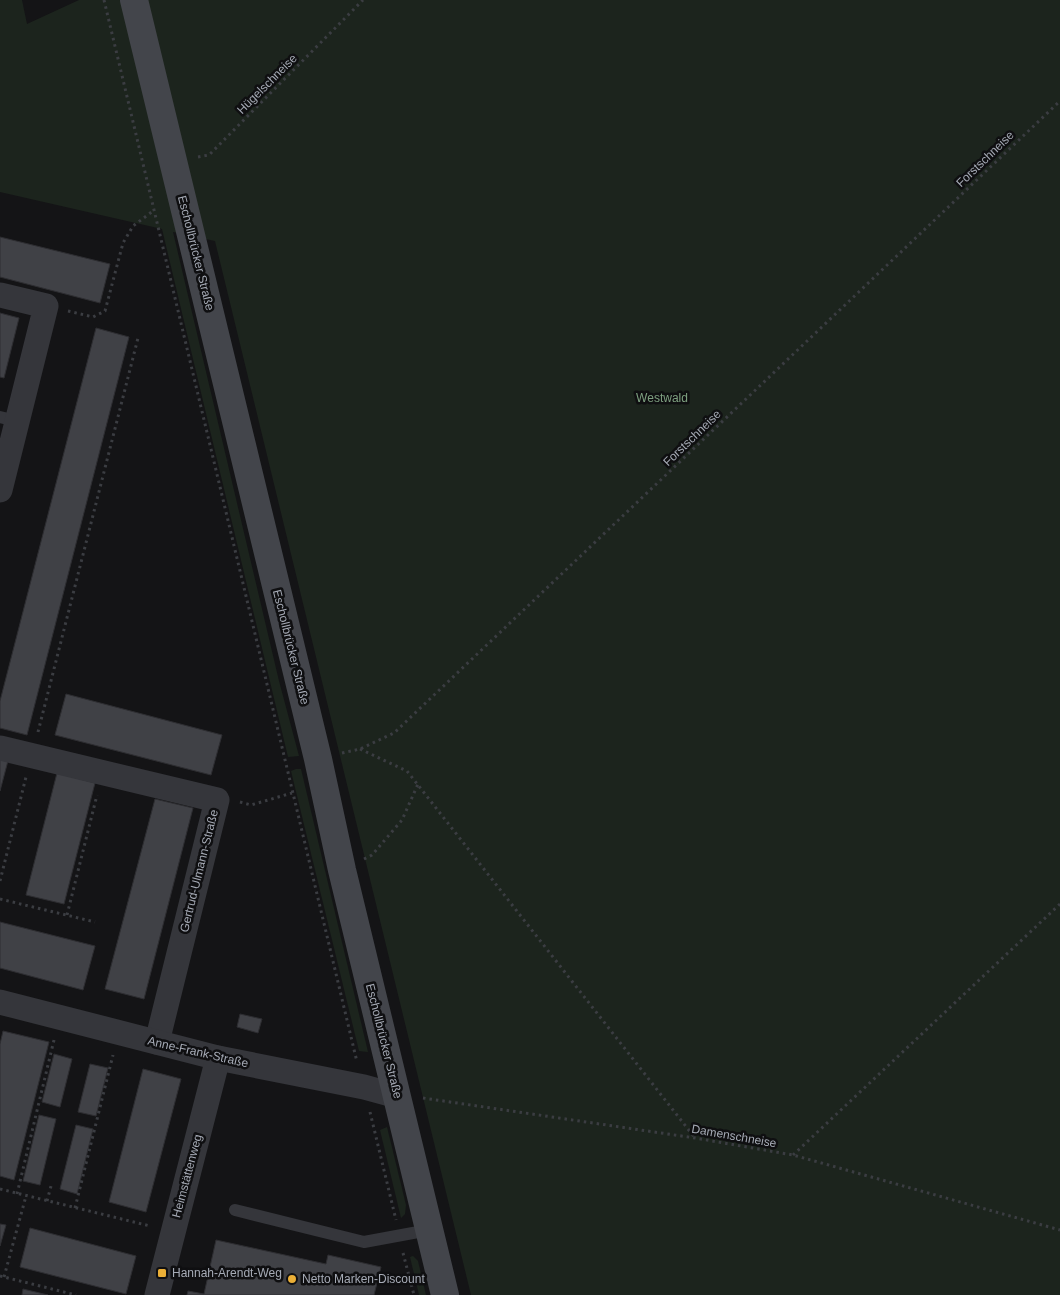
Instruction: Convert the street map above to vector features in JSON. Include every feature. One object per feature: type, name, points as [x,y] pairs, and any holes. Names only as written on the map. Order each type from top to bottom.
[{"type":"main road","name":"Eschollbrücker Straße","points":[[134,0],[318,759],[342,870],[445,1295]]},
{"type":"street","points":[[0,295],[46,306],[9,419],[0,490]]},
{"type":"street","name":"Gertrud-Ulmann-Straße","points":[[0,748],[217,800],[157,1042]]},
{"type":"street","name":"Anne-Frank-Straße","points":[[0,1002],[218,1058],[364,1087],[397,1096]]},
{"type":"street","name":"Heimstättenweg","points":[[156,1295],[218,1058]]},
{"type":"lane","points":[[235,1210],[364,1242],[429,1230]]},
{"type":"path","points":[[104,0],[292,793],[414,1295]]},
{"type":"path","name":"Hügelschneise","points":[[174,161],[209,155],[362,0]]},
{"type":"path","name":"Forstschneise","points":[[318,759],[360,749],[394,733],[1060,101]]},
{"type":"path","points":[[46,306],[93,317],[105,311],[123,243],[133,226],[154,211]]},
{"type":"path","points":[[0,881],[138,338]]},
{"type":"path","points":[[360,749],[407,771],[695,1138]]},
{"type":"path","points":[[67,915],[103,773]]},
{"type":"path","points":[[342,870],[372,855],[402,820],[418,784]]},
{"type":"path","points":[[217,800],[228,800],[251,805],[292,793]]},
{"type":"path","points":[[0,899],[95,922]]},
{"type":"path","points":[[793,1155],[1060,904]]},
{"type":"path","points":[[17,1194],[59,1018]]},
{"type":"path","points":[[75,1208],[119,1032]]},
{"type":"path","name":"Damenschneise","points":[[397,1096],[695,1138],[793,1155],[1060,1230]]},
{"type":"path","points":[[47,1201],[51,1186]]},
{"type":"path","points":[[0,1189],[173,1232]]},
{"type":"path","points":[[26,1196],[2,1276],[76,1295]]},
{"type":"green space","name":"Westwald","points":[[0,0],[22,0],[27,24],[79,0],[1060,0],[1060,1295],[471,1295],[215,241],[173,232],[279,681],[299,756],[288,757],[162,229],[0,192]]},
{"type":"green space","points":[[301,769],[368,1052],[359,1051],[291,771]]},
{"type":"green space","points":[[387,1127],[406,1205],[405,1214],[401,1218],[380,1130]]},
{"type":"green space","points":[[413,1256],[418,1261],[426,1295],[419,1295],[410,1257]]},
{"type":"building","points":[[0,237],[110,264],[100,303],[0,277]]},
{"type":"building","points":[[0,313],[19,318],[4,378],[0,377]]},
{"type":"building","points":[[96,328],[129,337],[27,735],[0,728],[0,701]]},
{"type":"building","points":[[66,694],[222,735],[211,775],[55,735]]},
{"type":"building","points":[[0,755],[9,757],[0,791]]},
{"type":"building","points":[[57,773],[95,783],[64,904],[26,895]]},
{"type":"building","points":[[155,799],[193,808],[144,999],[105,989]]},
{"type":"building","points":[[0,922],[95,946],[83,990],[0,968]]},
{"type":"building","points":[[240,1014],[262,1019],[258,1033],[237,1027]]},
{"type":"building","points":[[3,1031],[49,1042],[14,1180],[0,1176],[0,1044]]},
{"type":"building","points":[[54,1054],[72,1059],[60,1107],[42,1102]]},
{"type":"building","points":[[90,1064],[108,1068],[96,1116],[78,1112]]},
{"type":"building","points":[[143,1069],[181,1079],[146,1212],[109,1202]]},
{"type":"building","points":[[39,1115],[56,1119],[40,1185],[23,1181]]},
{"type":"building","points":[[76,1125],[93,1129],[77,1194],[60,1189]]},
{"type":"building","points":[[0,1224],[6,1225],[0,1246]]},
{"type":"building","points":[[30,1228],[136,1256],[126,1294],[20,1267]]},
{"type":"building","name":"Netto Marken-Discount","points":[[216,1240],[326,1264],[328,1255],[381,1267],[374,1295],[187,1295],[188,1291],[204,1294]]},
{"type":"building","points":[[23,1289],[48,1295],[22,1295]]},
{"type":"place","name":"Hannah-Arendt-Weg","points":[[162,1273]]},
{"type":"place","name":"Netto Marken-Discount","points":[[292,1279]]}]
